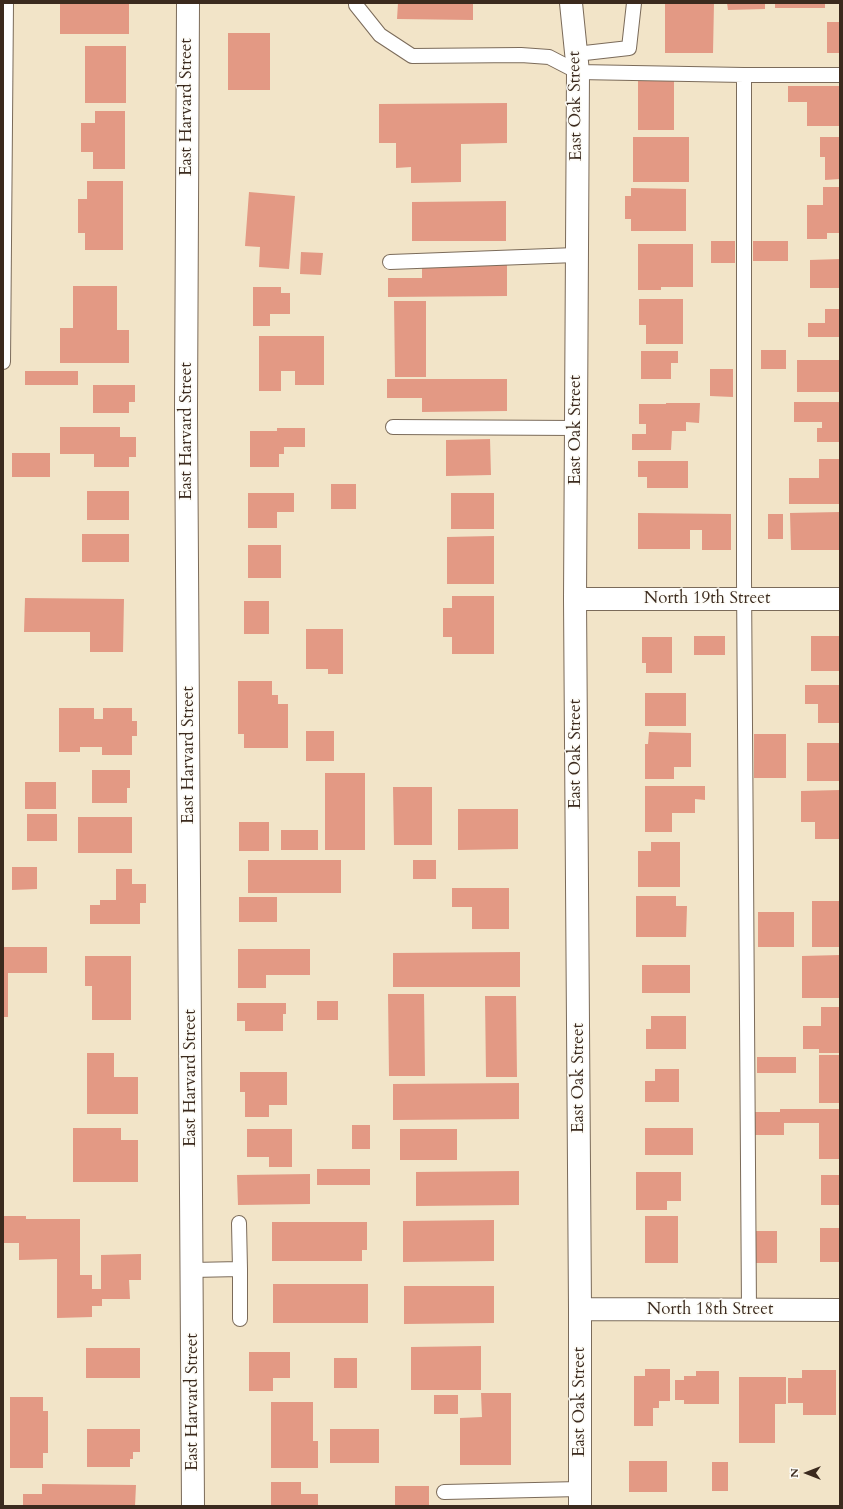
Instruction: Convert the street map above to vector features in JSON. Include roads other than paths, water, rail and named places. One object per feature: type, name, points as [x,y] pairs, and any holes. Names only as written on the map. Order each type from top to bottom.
[{"type":"street","name":"East Harvard Street","points":[[188,3],[186,409],[193,1506]]},
{"type":"street","name":"East Oak Street","points":[[571,3],[577,63],[575,599],[580,1498]]},
{"type":"street","name":"North 19th Street","points":[[575,599],[840,599]]},
{"type":"street","name":"North 18th Street","points":[[580,1310],[840,1310]]},
{"type":"lane","points":[[3,362],[6,3]]},
{"type":"lane","points":[[356,3],[380,35],[412,56],[521,55],[549,57],[577,63],[744,75],[840,75]]},
{"type":"lane","points":[[577,63],[628,48],[634,3]]},
{"type":"lane","points":[[744,75],[749,1310]]},
{"type":"lane","points":[[390,262],[576,255]]},
{"type":"lane","points":[[393,428],[576,428]]},
{"type":"lane","points":[[239,1223],[240,1319]]},
{"type":"lane","points":[[192,1270],[240,1270]]},
{"type":"lane","points":[[444,1492],[580,1498]]}]
